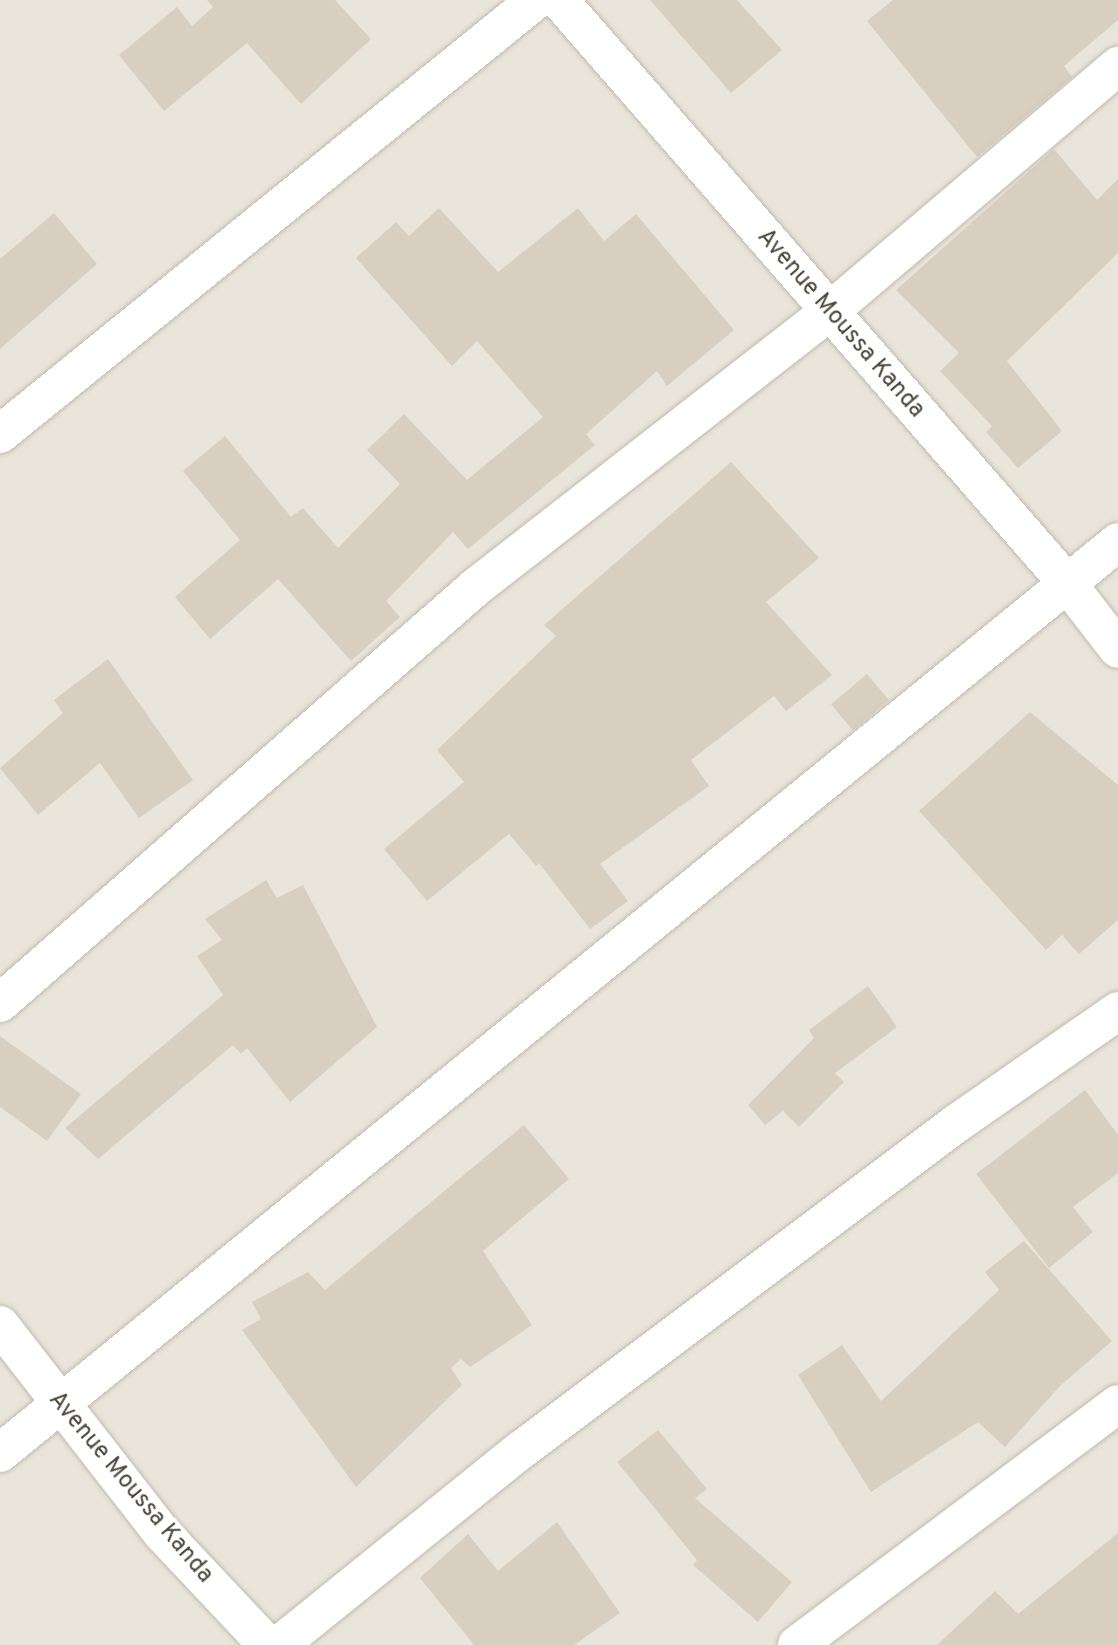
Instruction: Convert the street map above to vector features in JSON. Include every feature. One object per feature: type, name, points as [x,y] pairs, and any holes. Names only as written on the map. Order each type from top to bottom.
[{"type":"street","points":[[0,434],[536,0]]},
{"type":"street","name":"Avenue Moussa Kanda","points":[[559,0],[1067,583],[1118,649]]},
{"type":"street","points":[[0,1003],[477,586],[830,312],[1118,66]]},
{"type":"street","points":[[0,1453],[62,1407],[1118,542]]},
{"type":"street","points":[[279,1645],[521,1450],[957,1123],[1118,1011]]},
{"type":"street","name":"Avenue Moussa Kanda","points":[[0,1325],[162,1533],[267,1645]]},
{"type":"street","points":[[797,1645],[1118,1404]]},
{"type":"shaded area","points":[[0,0],[1118,0],[1118,1645],[0,1645]]},
{"type":"building","points":[[207,0],[335,0],[371,39],[301,104],[247,43],[164,111],[119,55],[177,7],[192,26],[213,7]]},
{"type":"building","points":[[650,0],[737,0],[782,50],[731,93]]},
{"type":"building","points":[[893,0],[1118,0],[1118,20],[1064,66],[1072,77],[977,157],[867,21]]},
{"type":"building","points":[[1054,149],[1097,200],[1118,179],[1118,253],[1007,361],[1062,431],[1018,468],[986,432],[992,426],[940,371],[959,353],[896,290]]},
{"type":"building","points":[[439,208],[498,272],[578,208],[604,241],[636,214],[734,330],[667,386],[657,371],[586,434],[595,445],[468,549],[453,532],[386,601],[400,617],[351,661],[278,579],[210,639],[175,597],[240,540],[183,471],[225,436],[291,517],[303,508],[338,548],[400,484],[367,450],[404,414],[467,480],[543,417],[477,341],[452,366],[356,258],[396,222],[409,236]]},
{"type":"building","points":[[54,213],[97,264],[0,349],[0,259]]},
{"type":"building","points":[[731,462],[819,558],[766,602],[832,675],[786,711],[774,696],[691,760],[709,786],[600,864],[628,901],[590,929],[539,863],[536,866],[509,834],[427,901],[384,849],[464,782],[437,750],[556,636],[544,625]]},
{"type":"building","points":[[108,659],[193,780],[139,818],[100,763],[38,815],[0,768],[63,713],[54,700]]},
{"type":"building","points":[[867,674],[889,700],[853,730],[831,704]]},
{"type":"building","points":[[1030,712],[1118,785],[1118,920],[1079,954],[1062,935],[1046,950],[919,811]]},
{"type":"building","points":[[266,880],[277,898],[303,885],[377,1027],[290,1102],[247,1048],[241,1054],[233,1045],[98,1159],[65,1128],[223,995],[197,956],[222,940],[205,919]]},
{"type":"building","points":[[868,986],[897,1027],[835,1073],[844,1082],[799,1127],[783,1111],[765,1125],[748,1105],[814,1038],[809,1030]]},
{"type":"building","points":[[0,1036],[81,1094],[47,1141],[0,1107]]},
{"type":"building","points":[[1085,1090],[1118,1135],[1118,1173],[1073,1207],[1093,1232],[1049,1268],[976,1174]]},
{"type":"building","points":[[524,1125],[569,1179],[483,1251],[532,1325],[470,1367],[461,1359],[451,1368],[462,1385],[356,1487],[242,1330],[261,1319],[252,1302],[308,1272],[325,1290]]},
{"type":"building","points":[[1024,1241],[1112,1341],[1060,1386],[1005,1447],[978,1422],[871,1492],[798,1375],[842,1345],[881,1401],[999,1290],[985,1272]]},
{"type":"building","points":[[658,1430],[707,1489],[695,1498],[792,1582],[758,1622],[693,1565],[697,1560],[617,1462]]},
{"type":"building","points":[[557,1522],[620,1613],[574,1645],[474,1645],[420,1578],[468,1534],[498,1571]]},
{"type":"building","points":[[1118,1533],[1118,1645],[937,1645],[995,1591],[1018,1614]]}]
